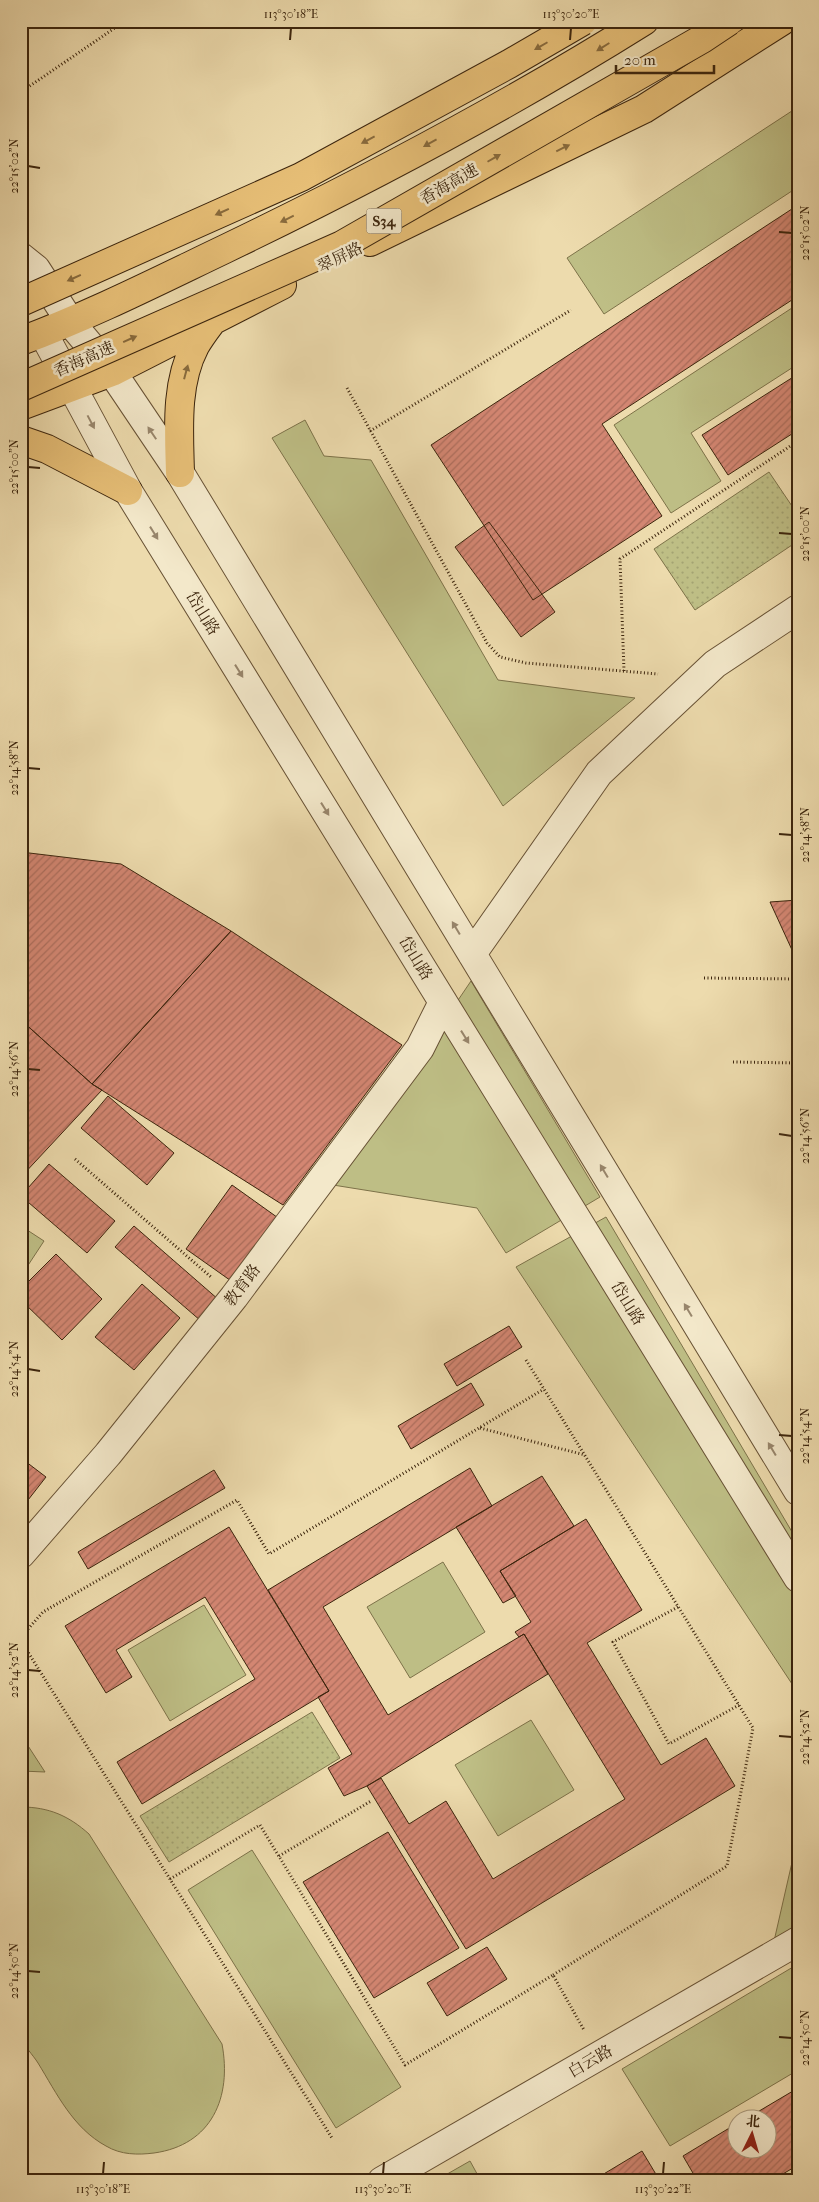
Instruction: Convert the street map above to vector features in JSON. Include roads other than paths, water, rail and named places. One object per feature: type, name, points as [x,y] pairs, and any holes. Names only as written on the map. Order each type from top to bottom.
[{"type":"main road","points":[[21,302],[300,177],[509,64],[584,21]]},
{"type":"main road","points":[[32,337],[71,323],[323,202],[581,61],[644,21]]},
{"type":"main road","name":"香海高速","points":[[21,387],[342,245],[702,40],[729,21]]},
{"type":"main road","name":"翠屏路","points":[[21,406],[112,372],[215,318],[644,109],[782,21]]},
{"type":"main road","points":[[180,473],[179,420],[184,374],[196,346],[215,318]]},
{"type":"main road","points":[[21,440],[47,449],[128,491]]},
{"type":"street","points":[[21,257],[36,269],[71,323],[112,372],[180,473],[798,1491]]},
{"type":"street","name":"岱山路","points":[[32,337],[72,387],[128,491],[798,1578]]},
{"type":"street","points":[[472,954],[599,773],[715,664],[798,609]]},
{"type":"street","name":"教育路","points":[[21,1554],[108,1454],[234,1297],[420,1048],[444,1002]]},
{"type":"street","name":"白云路","points":[[382,2181],[798,1941]]}]
